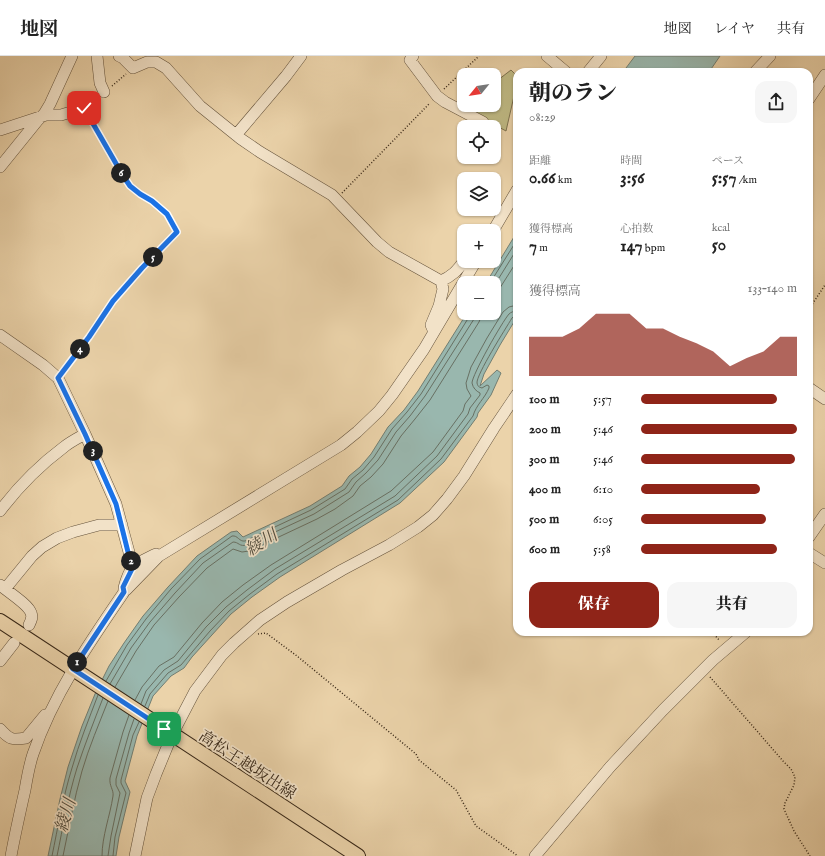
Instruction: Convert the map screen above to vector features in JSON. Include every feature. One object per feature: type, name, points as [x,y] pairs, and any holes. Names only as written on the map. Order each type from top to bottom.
[{"type":"main road","name":"高松王越坂出線","points":[[0,621],[358,856]]},
{"type":"street","points":[[0,167],[44,114],[72,56]]},
{"type":"street","points":[[97,56],[100,83],[104,92]]},
{"type":"street","points":[[119,56],[133,68],[147,62],[156,62],[166,68],[200,106],[236,135],[260,152],[332,195],[377,242],[389,252],[441,281],[443,289],[439,306],[431,324],[434,332]]},
{"type":"street","points":[[236,135],[301,56]]},
{"type":"street","points":[[413,56],[410,60],[437,96],[445,102],[479,120]]},
{"type":"street","points":[[547,56],[561,68]]},
{"type":"street","points":[[591,68],[601,56]]},
{"type":"street","points":[[759,68],[770,56]]},
{"type":"street","points":[[813,92],[825,75]]},
{"type":"street","points":[[0,130],[41,116],[61,116],[84,108]]},
{"type":"street","points":[[497,224],[513,197]]},
{"type":"street","points":[[441,281],[450,277],[459,268]]},
{"type":"street","points":[[0,729],[8,737],[15,740],[26,738],[52,707],[76,671],[124,592],[159,556],[341,445],[380,411],[424,349],[472,268]]},
{"type":"street","points":[[0,335],[43,365],[58,378],[116,504],[133,567]]},
{"type":"street","points":[[813,391],[825,399]]},
{"type":"street","points":[[135,856],[147,798],[156,774],[168,732],[195,691],[222,655],[260,620],[287,602],[342,570],[390,545],[418,527],[433,515],[447,500],[464,476],[513,400]]},
{"type":"street","points":[[0,511],[14,493],[43,464],[65,446],[85,434]]},
{"type":"street","points":[[813,531],[825,514]]},
{"type":"street","points":[[29,625],[32,614],[29,607],[2,587],[42,547],[57,538],[72,532],[99,525],[122,525]]},
{"type":"street","points":[[124,592],[123,587],[133,567],[151,556],[156,554],[159,556]]},
{"type":"street","points":[[813,556],[825,564]]},
{"type":"street","points":[[535,856],[663,710],[713,660],[742,636]]},
{"type":"street","points":[[0,661],[14,643]]},
{"type":"street","points":[[11,856],[32,755],[52,707]]},
{"type":"path","points":[[336,199],[437,96],[479,56]]},
{"type":"path","points":[[58,378],[89,337],[113,301],[177,232],[167,214],[152,201],[130,186],[84,108],[133,68]]},
{"type":"path","points":[[813,303],[825,285]]},
{"type":"path","points":[[258,634],[266,633],[297,656],[416,754],[419,760],[456,790],[476,826],[518,856]]},
{"type":"path","points":[[716,636],[727,649]]},
{"type":"path","points":[[704,670],[783,761],[791,768],[795,777],[794,785],[785,802],[784,809],[794,831],[810,856]]},
{"type":"shaded area","points":[[511,70],[513,72],[513,100],[506,131],[501,128],[501,120],[486,120],[471,112],[501,112],[501,78]]},
{"type":"water","points":[[635,56],[720,56],[712,68],[626,68]]},
{"type":"water","name":"綾川","points":[[513,239],[513,324],[484,374],[480,386],[497,370],[501,373],[491,395],[478,413],[477,417],[444,462],[400,503],[280,577],[252,597],[231,614],[184,668],[171,676],[153,696],[137,736],[125,781],[130,792],[116,856],[48,856],[68,767],[82,726],[95,694],[109,666],[143,616],[197,556],[231,532],[237,531],[243,537],[310,506],[342,486],[349,476],[360,467],[371,454],[388,427],[404,410],[418,391],[463,320],[501,320],[501,276],[490,276],[495,268],[501,268],[501,258]]},
{"type":"route","points":[[84,108],[130,186],[152,201],[167,214],[177,232],[113,301],[89,337],[58,378],[116,504],[133,567],[123,587],[124,592],[73,669],[164,729]]}]
